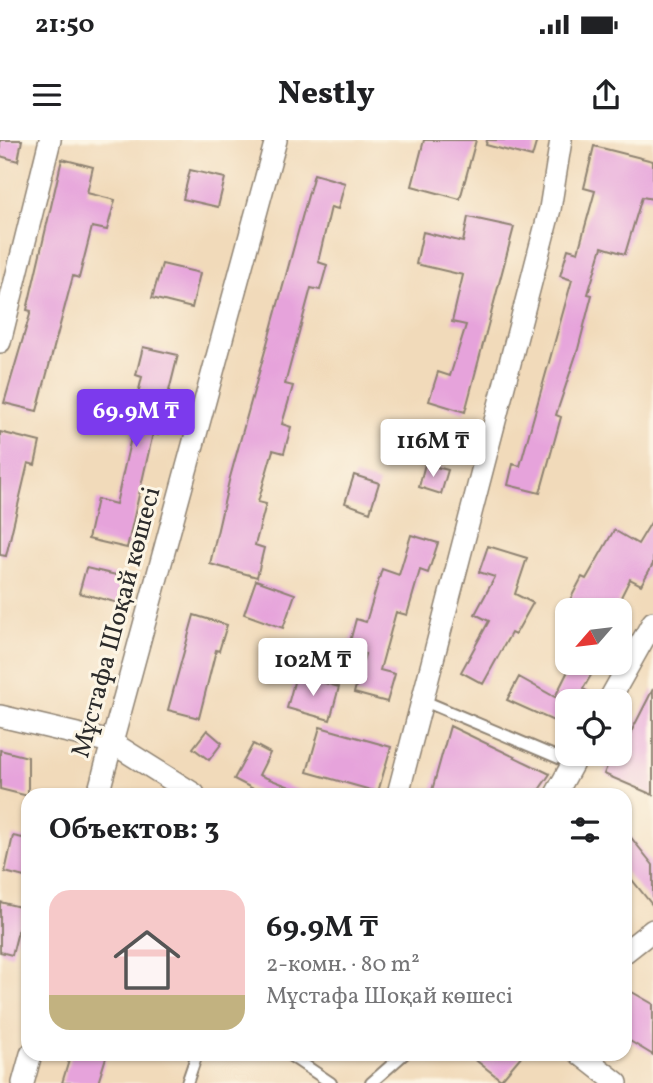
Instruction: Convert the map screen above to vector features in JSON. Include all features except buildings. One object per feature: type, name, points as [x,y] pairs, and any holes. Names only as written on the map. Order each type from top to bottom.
[{"type":"street","points":[[0,342],[50,140]]},
{"type":"street","name":"Мұстафа Шоқай көшесі","points":[[100,788],[276,140]]},
{"type":"street","points":[[400,788],[550,209],[561,140]]},
{"type":"street","points":[[615,689],[653,622]]},
{"type":"street","points":[[0,716],[111,742],[184,788]]},
{"type":"street","points":[[559,788],[571,766]]},
{"type":"street","points":[[632,946],[653,930]]},
{"type":"street","points":[[23,1083],[29,1061]]},
{"type":"street","points":[[589,1061],[617,1083]]},
{"type":"lane","points":[[424,701],[555,751]]},
{"type":"lane","points":[[187,1083],[195,1061]]},
{"type":"lane","points":[[298,1061],[331,1083]]},
{"type":"lane","points":[[371,1083],[396,1061]]}]
